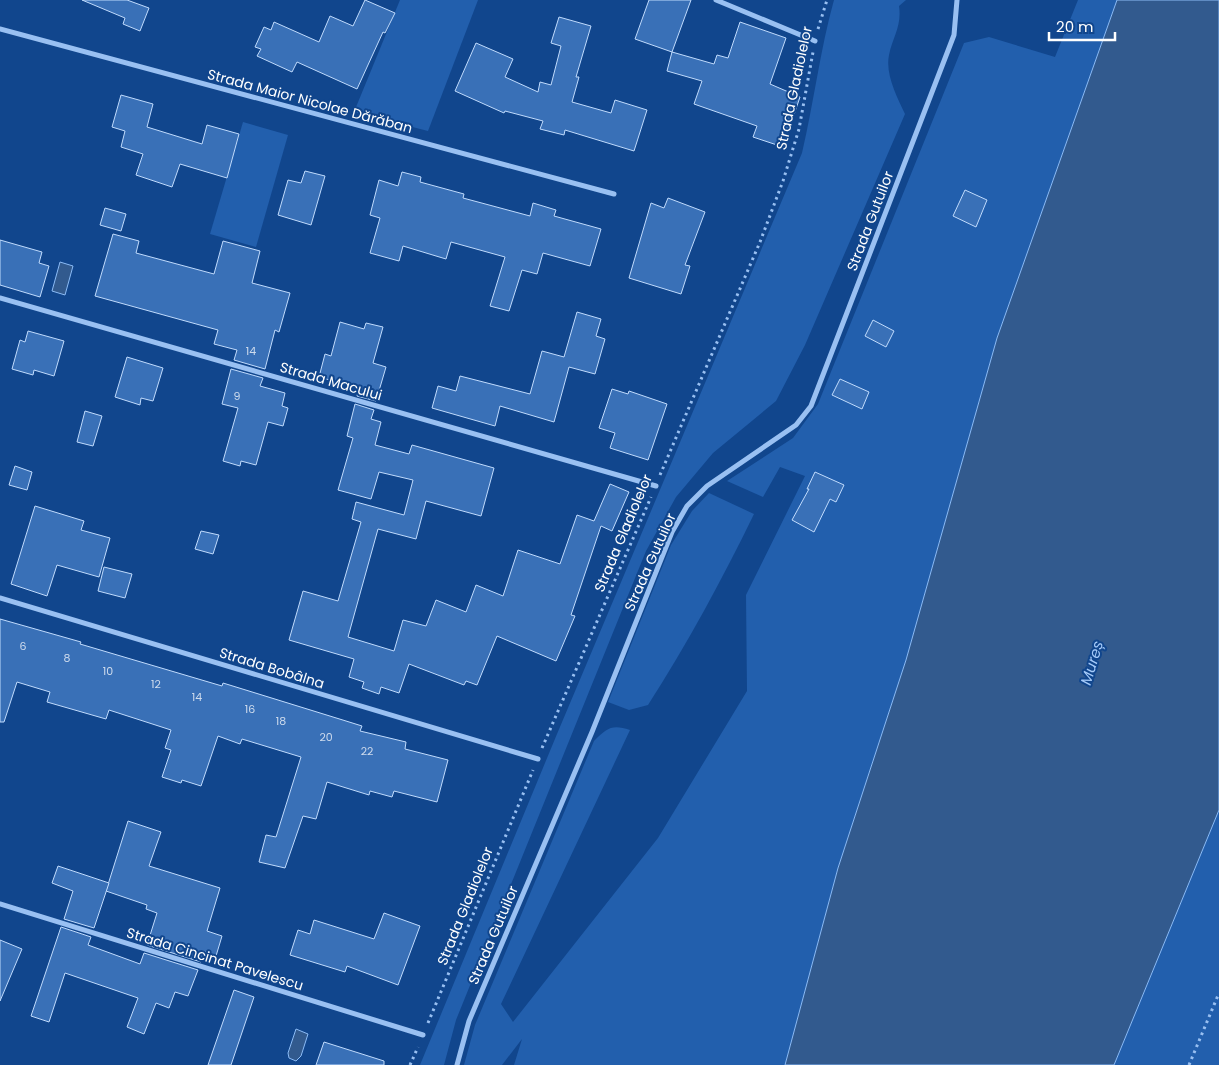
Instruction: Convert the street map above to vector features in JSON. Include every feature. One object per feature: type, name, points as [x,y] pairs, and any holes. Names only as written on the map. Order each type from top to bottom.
[{"type":"street","points":[[716,0],[815,41]]},
{"type":"street","name":"Strada Gutuilor","points":[[457,1065],[469,1020],[592,732],[672,532],[687,506],[707,486],[796,425],[811,406],[954,35],[957,0]]},
{"type":"street","name":"Strada Maior Nicolae Dărăban","points":[[0,29],[614,194]]},
{"type":"street","name":"Strada Macului","points":[[0,298],[656,486]]},
{"type":"street","name":"Strada Bobâlna","points":[[0,598],[538,758]]},
{"type":"street","name":"Strada Cincinat Pavelescu","points":[[0,904],[423,1035]]},
{"type":"path","name":"Strada Gladiolelor","points":[[410,1065],[538,758],[760,242],[783,181],[799,130],[815,41],[827,0]]},
{"type":"path","points":[[1189,1065],[1219,993]]},
{"type":"shaded area","points":[[400,0],[478,0],[428,131],[354,112]]},
{"type":"shaded area","points":[[834,0],[906,0],[899,6],[898,25],[888,62],[892,85],[905,114],[805,345],[776,401],[713,453],[676,497],[646,551],[456,1020],[444,1065],[420,1065],[557,734],[802,153]]},
{"type":"shaded area","points":[[1078,0],[1117,0],[997,338],[906,660],[838,868],[785,1065],[514,1065],[522,1039],[502,1065],[464,1065],[475,1025],[594,741],[610,728],[619,727],[630,730],[501,1004],[513,1022],[658,838],[747,691],[746,595],[805,476],[780,467],[763,497],[727,481],[793,438],[818,404],[964,43],[989,37],[1055,57]]},
{"type":"shaded area","points":[[243,122],[288,135],[256,247],[210,234]]},
{"type":"shaded area","points":[[709,493],[754,514],[704,611],[648,705],[629,710],[608,702],[671,545],[692,511]]},
{"type":"shaded area","points":[[1219,810],[1219,1065],[1114,1065]]},
{"type":"water","name":"Mureș","points":[[1117,0],[1219,0],[1219,810],[1114,1065],[785,1065],[838,868],[906,660],[997,338]]},
{"type":"water","points":[[60,262],[73,266],[65,295],[52,291]]},
{"type":"water","points":[[296,1029],[308,1034],[301,1056],[296,1061],[289,1058],[288,1053]]},
{"type":"building","points":[[82,0],[127,0],[149,8],[140,31],[123,24],[125,18]]},
{"type":"building","points":[[365,0],[395,13],[385,33],[383,32],[357,89],[297,62],[292,72],[257,56],[261,49],[255,47],[264,27],[271,30],[274,22],[319,42],[330,16],[353,26]]},
{"type":"building","points":[[649,0],[691,0],[672,52],[635,39]]},
{"type":"building","points":[[559,17],[591,26],[576,77],[579,77],[572,102],[611,113],[615,100],[647,110],[634,151],[565,130],[564,135],[540,129],[543,121],[505,111],[504,113],[455,91],[476,43],[513,59],[505,77],[538,92],[540,82],[551,85],[561,46],[551,43]]},
{"type":"building","points":[[740,22],[786,38],[770,84],[800,97],[783,147],[753,137],[757,126],[694,104],[702,81],[667,71],[672,52],[714,64],[717,55],[728,58]]},
{"type":"building","points":[[121,95],[153,104],[147,127],[202,144],[207,125],[239,134],[227,178],[180,164],[172,187],[136,175],[143,154],[121,147],[125,131],[112,127]]},
{"type":"building","points":[[305,171],[325,176],[311,225],[278,215],[288,180],[301,183]]},
{"type":"building","points":[[402,172],[421,177],[420,182],[464,194],[463,198],[530,216],[533,203],[556,210],[554,216],[601,229],[590,266],[543,253],[537,274],[522,270],[509,311],[490,306],[505,257],[451,242],[446,259],[403,246],[399,261],[370,253],[380,218],[370,215],[379,180],[398,186]]},
{"type":"building","points":[[965,190],[987,200],[976,227],[953,216]]},
{"type":"building","points":[[668,198],[705,212],[685,265],[690,266],[681,294],[629,278],[651,203],[664,208]]},
{"type":"building","points":[[105,208],[126,214],[121,231],[100,225]]},
{"type":"building","points":[[113,234],[139,241],[136,253],[214,274],[223,241],[260,251],[252,283],[290,293],[279,332],[275,330],[265,369],[234,360],[237,350],[214,344],[218,330],[95,296]]},
{"type":"building","points":[[0,240],[42,252],[39,263],[49,266],[40,297],[0,285]]},
{"type":"building","points":[[577,312],[601,319],[596,336],[605,339],[595,374],[569,367],[554,422],[500,406],[495,426],[432,408],[438,386],[456,391],[460,376],[530,394],[542,351],[564,357]]},
{"type":"building","points":[[873,320],[894,331],[886,347],[865,336]]},
{"type":"building","points":[[340,322],[364,329],[366,323],[383,327],[373,363],[386,367],[376,401],[357,396],[359,388],[319,377],[325,354],[331,356]]},
{"type":"building","points":[[28,331],[64,341],[54,376],[34,370],[33,375],[12,369],[20,340],[25,342]]},
{"type":"building","points":[[127,357],[163,368],[153,401],[141,398],[140,405],[115,397]]},
{"type":"building","points":[[231,369],[263,378],[260,386],[285,393],[282,406],[288,408],[283,426],[268,422],[256,465],[241,461],[240,466],[223,461],[238,408],[222,404]]},
{"type":"building","points":[[840,379],[869,392],[862,409],[832,395]]},
{"type":"building","points":[[612,389],[628,394],[629,391],[667,404],[648,460],[610,448],[615,433],[599,428]]},
{"type":"building","points":[[355,404],[374,410],[371,419],[381,422],[375,445],[409,454],[412,445],[494,468],[481,516],[426,501],[416,539],[378,529],[348,637],[394,651],[403,620],[426,626],[436,600],[466,612],[476,585],[503,596],[518,550],[560,564],[577,515],[594,521],[610,484],[629,492],[612,531],[601,526],[571,615],[575,616],[556,661],[497,636],[477,685],[466,681],[464,685],[409,664],[399,693],[381,687],[379,694],[362,688],[364,682],[349,677],[354,659],[289,640],[303,591],[338,601],[361,522],[352,519],[356,502],[404,515],[413,480],[379,472],[371,499],[338,490],[353,438],[347,436]]},
{"type":"building","points":[[85,411],[102,416],[93,446],[77,442]]},
{"type":"building","points":[[15,466],[32,472],[27,490],[9,485]]},
{"type":"building","points":[[815,472],[844,485],[836,502],[830,499],[814,532],[792,520],[809,489],[807,489]]},
{"type":"building","points":[[35,506],[84,521],[81,530],[110,538],[99,577],[57,565],[47,596],[11,584]]},
{"type":"building","points":[[201,531],[219,535],[213,554],[195,549]]},
{"type":"building","points":[[104,567],[132,574],[125,598],[98,591]]},
{"type":"building","points":[[0,619],[222,686],[223,683],[362,726],[360,731],[406,742],[405,749],[448,760],[437,802],[394,791],[392,797],[370,791],[369,795],[327,782],[316,819],[303,816],[285,868],[259,862],[266,835],[276,837],[301,757],[242,739],[240,744],[218,736],[201,786],[182,780],[181,783],[162,777],[171,750],[165,748],[171,730],[109,710],[106,719],[47,702],[50,692],[17,682],[4,722],[0,722]]},
{"type":"building","points":[[128,821],[161,832],[149,866],[220,888],[207,931],[222,936],[216,956],[205,952],[201,962],[147,945],[157,913],[146,909],[147,905],[106,891]]},
{"type":"building","points":[[58,866],[109,883],[94,928],[64,919],[73,891],[52,883]]},
{"type":"building","points":[[384,913],[420,926],[398,985],[347,966],[345,972],[290,955],[298,930],[310,934],[314,920],[374,939]]},
{"type":"building","points":[[61,927],[91,937],[88,945],[140,964],[144,953],[198,970],[188,996],[175,992],[169,1008],[156,1003],[144,1034],[127,1027],[138,998],[65,973],[49,1022],[31,1016]]},
{"type":"building","points":[[0,940],[22,949],[0,1001]]},
{"type":"building","points":[[234,990],[254,997],[231,1065],[208,1065]]},
{"type":"building","points":[[324,1042],[384,1061],[384,1065],[316,1065]]}]
